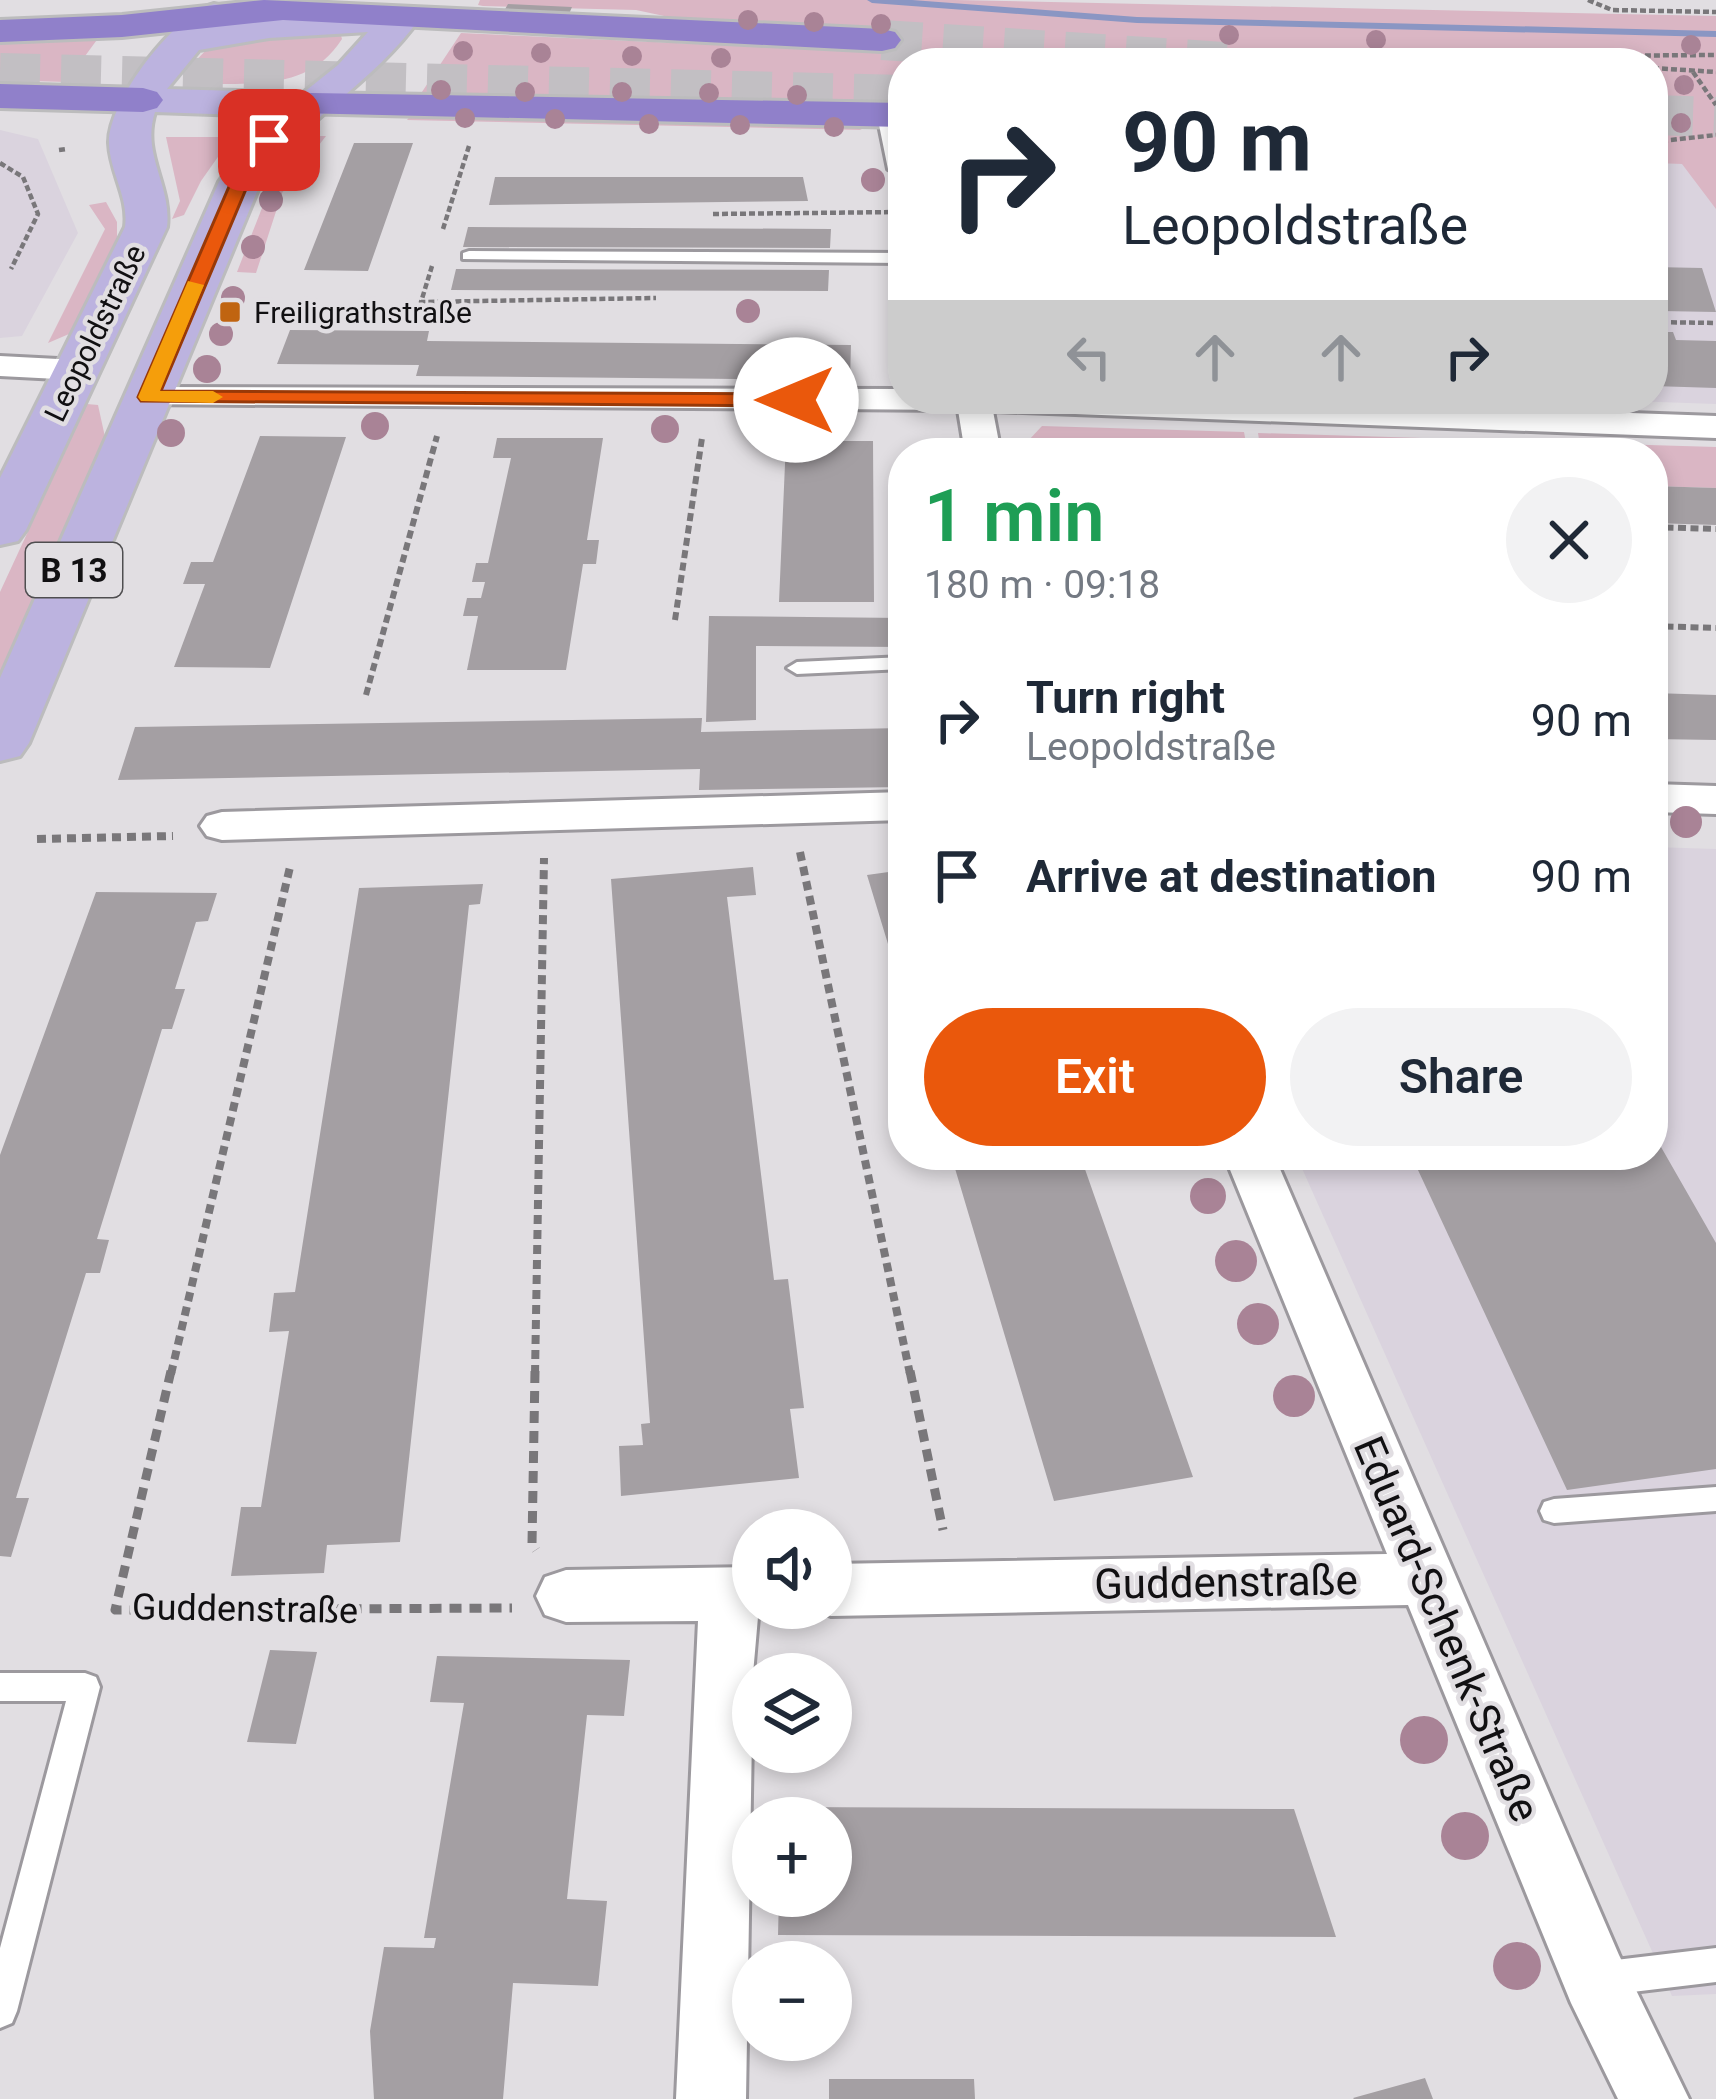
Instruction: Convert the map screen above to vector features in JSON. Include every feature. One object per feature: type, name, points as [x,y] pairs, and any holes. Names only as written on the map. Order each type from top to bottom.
[{"type":"highway","points":[[400,19],[882,40]]},
{"type":"highway","points":[[0,31],[201,28]]},
{"type":"highway","points":[[0,96],[143,100]]},
{"type":"highway","points":[[310,105],[888,115]]},
{"type":"main road","points":[[201,28],[400,19]]},
{"type":"main road","name":"Leopoldstraße","points":[[0,742],[240,182],[269,140],[352,73],[400,19]]},
{"type":"main road","name":"Leopoldstraße","points":[[0,530],[146,227],[147,196],[128,143],[143,100],[158,72],[201,28]]},
{"type":"main road","points":[[143,100],[310,105]]},
{"type":"street","points":[[0,366],[77,370]]},
{"type":"street","points":[[148,397],[888,399]]},
{"type":"street","points":[[1372,414],[1716,427]]},
{"type":"street","points":[[1668,799],[1716,800]]},
{"type":"street","points":[[222,826],[888,806]]},
{"type":"street","name":"Eduard-Schenk-Straße","points":[[1255,1170],[1595,1979],[1654,2099]]},
{"type":"street","name":"Guddenstraße","points":[[852,1589],[1426,1580]]},
{"type":"street","points":[[566,1596],[732,1593]]},
{"type":"street","points":[[711,2099],[739,1629]]},
{"type":"lane","points":[[469,256],[888,258]]},
{"type":"lane","points":[[797,668],[888,664]]},
{"type":"lane","points":[[1554,1511],[1716,1499]]},
{"type":"lane","points":[[0,1687],[85,1687],[0,2012]]},
{"type":"lane","points":[[1595,1979],[1716,1964]]},
{"type":"path","points":[[1588,0],[1612,10],[1716,12]]},
{"type":"path","points":[[1668,55],[1716,55]]},
{"type":"path","points":[[1668,69],[1716,72]]},
{"type":"path","points":[[1692,70],[1716,105]]},
{"type":"path","points":[[1668,140],[1716,135]]},
{"type":"path","points":[[0,164],[22,177],[38,214],[11,269]]},
{"type":"path","points":[[1668,325],[1716,323]]},
{"type":"path","points":[[366,695],[448,399]]},
{"type":"path","points":[[675,620],[707,400]]},
{"type":"path","points":[[1668,528],[1716,530]]},
{"type":"path","points":[[1668,626],[1716,628]]},
{"type":"path","points":[[791,809],[955,1586]]},
{"type":"path","points":[[545,817],[532,1544],[566,1596]]},
{"type":"path","name":"Guddenstraße","points":[[300,824],[115,1610],[499,1611],[566,1596]]},
{"type":"path","points":[[37,839],[162,838],[222,826]]},
{"type":"shaded area","points":[[480,0],[955,0],[1716,16],[1716,209],[1682,164],[1668,164],[1668,48],[888,48],[888,108],[416,101],[461,33],[698,44],[738,40],[683,20],[636,10],[478,5]]},
{"type":"shaded area","points":[[340,32],[342,39],[329,56],[313,68],[278,81],[198,84],[186,81],[183,74],[210,46],[240,38]]},
{"type":"shaded area","points":[[99,37],[66,82],[0,80],[0,40]]},
{"type":"shaded area","points":[[411,115],[848,123],[862,130],[407,120]]},
{"type":"shaded area","points":[[0,130],[38,139],[78,233],[22,336],[0,338]]},
{"type":"shaded area","points":[[311,136],[326,136],[282,193],[256,273],[237,272],[269,190]]},
{"type":"shaded area","points":[[166,137],[232,137],[184,215],[172,219],[180,201]]},
{"type":"shaded area","points":[[1668,163],[1716,164],[1716,404],[1668,402]]},
{"type":"shaded area","points":[[106,202],[117,222],[117,242],[69,334],[48,343],[105,229],[89,205]]},
{"type":"shaded area","points":[[87,404],[98,405],[105,437],[0,672],[0,592]]},
{"type":"shaded area","points":[[1042,426],[1244,432],[1245,438],[1031,438]]},
{"type":"shaded area","points":[[1258,433],[1422,438],[1259,438]]},
{"type":"shaded area","points":[[1668,446],[1716,447],[1716,488],[1668,486]]},
{"type":"shaded area","points":[[1668,847],[1716,849],[1716,1994],[1672,1996],[1303,1170],[1668,1170]]},
{"type":"building","points":[[508,4],[572,7],[569,14],[504,11]]},
{"type":"building","points":[[354,143],[413,143],[368,271],[304,270]]},
{"type":"building","points":[[495,177],[803,177],[808,201],[489,205]]},
{"type":"building","points":[[468,227],[831,229],[830,248],[463,247]]},
{"type":"building","points":[[1668,267],[1702,268],[1716,312],[1668,311]]},
{"type":"building","points":[[456,269],[829,270],[828,291],[451,290]]},
{"type":"building","points":[[290,330],[429,331],[427,341],[851,345],[850,380],[416,376],[419,365],[277,364]]},
{"type":"building","points":[[1668,332],[1676,340],[1716,341],[1716,388],[1668,386]]},
{"type":"building","points":[[260,436],[346,437],[270,668],[174,667],[205,584],[183,584],[191,562],[213,562]]},
{"type":"building","points":[[497,438],[603,438],[587,540],[599,540],[596,564],[583,564],[566,670],[467,670],[478,616],[463,616],[467,598],[481,598],[485,582],[472,582],[476,563],[488,563],[511,458],[493,458]]},
{"type":"building","points":[[786,441],[873,441],[874,602],[779,602]]},
{"type":"building","points":[[1668,486],[1716,488],[1716,525],[1668,523]]},
{"type":"building","points":[[709,616],[888,618],[888,647],[756,646],[756,720],[706,722]]},
{"type":"building","points":[[1668,693],[1716,695],[1716,740],[1668,739]]},
{"type":"building","points":[[702,718],[701,732],[888,728],[888,787],[699,790],[700,769],[118,780],[135,727]]},
{"type":"building","points":[[753,867],[756,895],[727,897],[774,1280],[788,1279],[804,1408],[790,1409],[799,1478],[621,1496],[619,1446],[643,1445],[641,1424],[650,1423],[611,879]]},
{"type":"building","points":[[888,872],[888,944],[867,875]]},
{"type":"building","points":[[483,884],[480,904],[469,905],[400,1542],[327,1545],[324,1573],[231,1576],[241,1507],[261,1507],[289,1331],[269,1332],[274,1293],[295,1292],[359,888]]},
{"type":"building","points":[[96,892],[217,893],[208,921],[196,922],[175,989],[185,989],[172,1029],[162,1029],[97,1239],[109,1240],[100,1273],[86,1273],[16,1498],[29,1498],[11,1557],[0,1556],[0,1155]]},
{"type":"building","points":[[1668,1159],[1716,1243],[1716,1469],[1567,1490],[1418,1170],[1668,1170]]},
{"type":"building","points":[[955,1170],[1085,1170],[1193,1477],[1054,1501]]},
{"type":"building","points":[[270,1650],[317,1652],[296,1744],[247,1742]]},
{"type":"building","points":[[437,1656],[630,1660],[624,1716],[587,1715],[567,1899],[607,1901],[598,1986],[513,1983],[503,2099],[374,2099],[370,2031],[384,1947],[434,1948],[436,1938],[424,1938],[464,1703],[430,1702]]},
{"type":"building","points":[[852,1807],[1294,1809],[1336,1937],[778,1935],[778,1917],[852,1917]]},
{"type":"building","points":[[1425,2078],[1433,2099],[1353,2098]]},
{"type":"building","points":[[829,2079],[974,2079],[975,2099],[829,2099]]},
{"type":"waterway","points":[[872,0],[1137,20],[1716,34]]},
{"type":"tunnel","points":[[882,40],[1007,48]]},
{"type":"tunnel","points":[[0,73],[888,95]]},
{"type":"tunnel","points":[[1668,115],[1716,117]]},
{"type":"slow traffic","points":[[195,285],[148,397],[213,397]]},
{"type":"place","name":"Freiligrathstraße","points":[[230,312]]},
{"type":"route","points":[[269,140],[240,182],[148,397],[796,400]]}]
